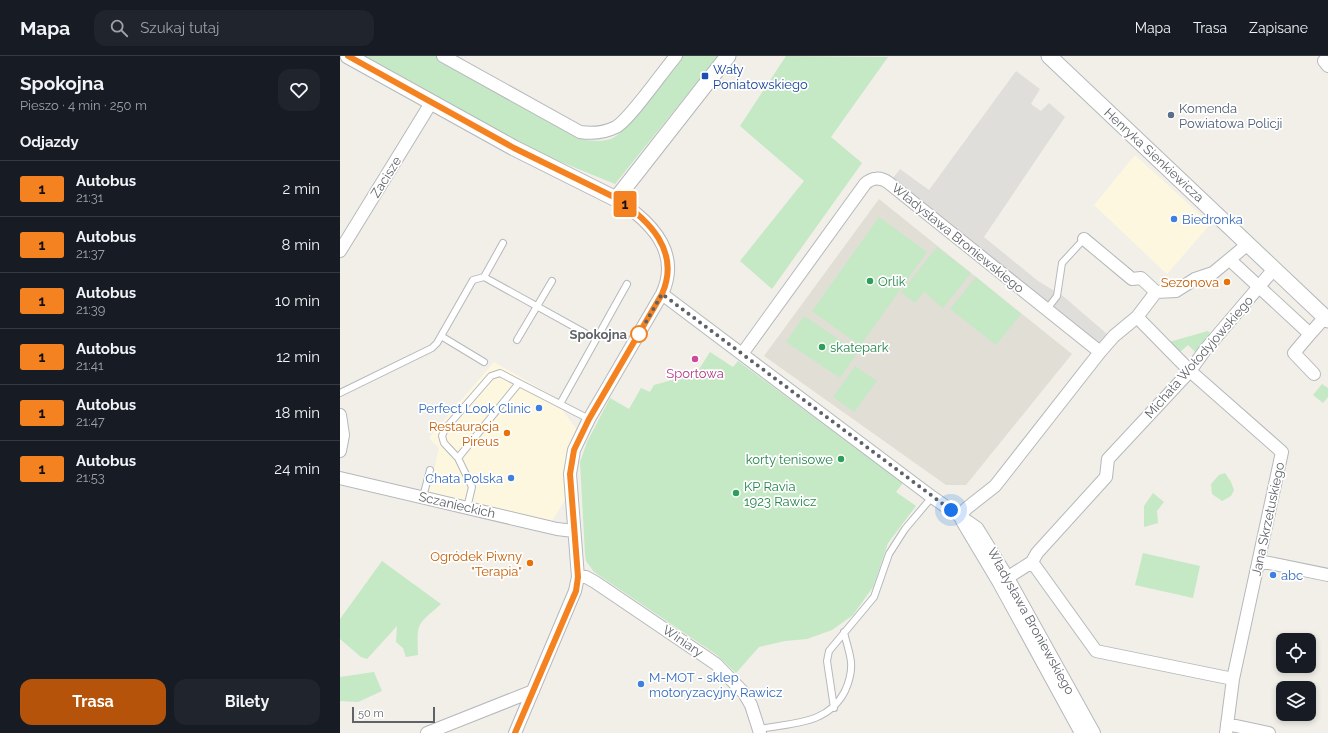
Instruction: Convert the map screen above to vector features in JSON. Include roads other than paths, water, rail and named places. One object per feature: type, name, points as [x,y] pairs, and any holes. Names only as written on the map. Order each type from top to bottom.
[{"type":"street","points":[[348,56],[514,148],[616,198],[645,220],[661,242],[668,265],[669,275],[662,294],[589,419],[574,450],[570,474],[578,577],[576,591],[515,733]]},
{"type":"street","points":[[443,56],[580,132],[592,134],[604,132],[617,126],[628,115],[676,56]]},
{"type":"street","points":[[616,198],[728,56]]},
{"type":"street","name":"Henryka Sienkiewicza","points":[[1049,56],[1327,319]]},
{"type":"street","name":"Zacisze","points":[[340,251],[431,103]]},
{"type":"street","name":"Władysława Broniewskiego","points":[[742,354],[865,184],[875,179],[884,179],[1100,352]]},
{"type":"street","points":[[1084,239],[1132,279],[1141,278],[1156,292],[1176,291],[1195,279],[1213,273],[1248,244]]},
{"type":"street","points":[[1230,260],[1310,334]]},
{"type":"street","name":"Michała Wołodyjowskiego","points":[[1003,580],[1032,562],[1037,553],[1106,477],[1108,459],[1190,371],[1204,350],[1274,269]]},
{"type":"street","points":[[959,516],[995,486],[1100,352],[1114,336],[1137,317],[1156,292]]},
{"type":"street","name":"Władysława Broniewskiego","points":[[662,294],[959,516],[1003,580],[1094,733]]},
{"type":"street","name":"Jana Skrzetuskiego","points":[[1137,317],[1190,371],[1282,452],[1233,679],[1226,728]]},
{"type":"street","points":[[1314,374],[1294,354],[1310,334],[1327,319]]},
{"type":"street","points":[[340,415],[343,435],[340,451]]},
{"type":"street","name":"Sczanieckich","points":[[340,478],[557,529],[574,531]]},
{"type":"street","points":[[1259,561],[1328,575]]},
{"type":"street","points":[[1032,562],[1096,651],[1233,679]]},
{"type":"street","name":"Winiary","points":[[578,577],[586,577],[595,582],[716,664],[744,693],[751,705],[760,731]]},
{"type":"street","name":"Władysława Broniewskiego","points":[[1003,580],[1081,733]]},
{"type":"street","points":[[427,733],[533,691]]},
{"type":"street","points":[[1226,728],[1269,733]]},
{"type":"lane","points":[[1046,309],[1057,296],[1062,263],[1084,239]]},
{"type":"lane","points":[[484,277],[503,243]]},
{"type":"lane","points":[[340,393],[432,348],[441,336],[473,280],[484,277],[596,339]]},
{"type":"lane","points":[[517,340],[552,281]]},
{"type":"lane","points":[[560,404],[627,284]]},
{"type":"lane","points":[[441,336],[484,362]]},
{"type":"lane","points":[[467,508],[472,487],[458,458],[444,443],[442,436],[445,429],[491,376],[500,373],[589,419]]},
{"type":"lane","points":[[458,458],[519,383]]},
{"type":"lane","points":[[423,497],[430,470]]},
{"type":"lane","points":[[834,708],[828,655],[832,646],[874,597],[889,554],[905,529],[932,497]]},
{"type":"lane","points":[[760,731],[809,720],[834,708],[849,682],[851,672],[851,661],[844,632]]},
{"type":"place","name":"Wały Poniatowskiego","points":[[705,76]]},
{"type":"place","name":"Komenda Powiatowa Policji","points":[[1171,115]]},
{"type":"place","name":"Biedronka","points":[[1174,219]]},
{"type":"place","name":"Orlik","points":[[870,281]]},
{"type":"place","name":"Sezonova","points":[[1227,282]]},
{"type":"place","name":"Spokojna","points":[[639,334]]},
{"type":"place","name":"skatepark","points":[[822,347]]},
{"type":"place","name":"Sportowa","points":[[695,359]]},
{"type":"place","name":"Perfect Look Clinic","points":[[539,408]]},
{"type":"place","name":"Restauracja Pireus","points":[[507,433]]},
{"type":"place","name":"korty tenisowe","points":[[841,459]]},
{"type":"place","name":"Chata Polska","points":[[511,478]]},
{"type":"place","name":"KP Ravia 1923 Rawicz","points":[[736,493]]},
{"type":"place","name":"Ogródek Piwny \"Terapia\"","points":[[530,563]]},
{"type":"place","name":"abc","points":[[1273,575]]},
{"type":"place","name":"M-MOT - sklep motoryzacyjny Rawicz","points":[[641,684]]}]
